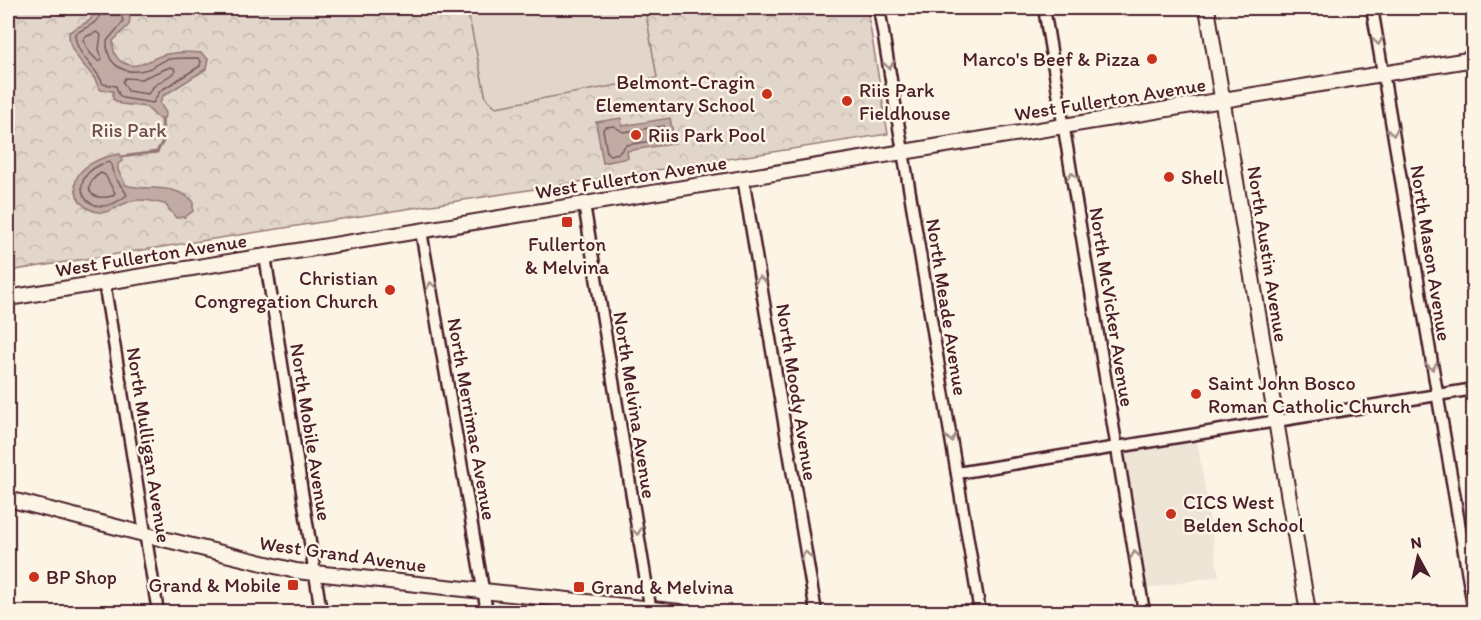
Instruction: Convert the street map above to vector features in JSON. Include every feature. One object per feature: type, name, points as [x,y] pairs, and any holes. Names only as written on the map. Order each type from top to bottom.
[{"type":"main road","name":"North Austin Avenue","points":[[1207,8],[1308,612]]},
{"type":"main road","name":"West Fullerton Avenue","points":[[8,298],[1473,59]]},
{"type":"main road","name":"West Grand Avenue","points":[[8,499],[270,566],[650,611],[680,612]]},
{"type":"street","name":"North Meade Avenue","points":[[879,8],[980,612]]},
{"type":"street","name":"North McVicker Avenue","points":[[1044,8],[1144,612]]},
{"type":"street","name":"North Mason Avenue","points":[[1372,8],[1473,611]]},
{"type":"street","name":"North Moody Avenue","points":[[743,178],[816,612]]},
{"type":"street","name":"North Melvina Avenue","points":[[584,204],[650,611]]},
{"type":"street","name":"North Merrimac Avenue","points":[[421,231],[487,612]]},
{"type":"street","name":"North Mobile Avenue","points":[[265,256],[321,612]]},
{"type":"street","name":"North Mulligan Avenue","points":[[104,282],[158,612]]},
{"type":"street","points":[[957,473],[1473,389]]},
{"type":"shaded area","name":"CICS West Belden School","points":[[1197,439],[1219,576],[1145,589],[1123,451]]},
{"type":"green space","name":"Riis Park","points":[[8,8],[867,8],[888,134],[8,271]]},
{"type":"green space","points":[[467,8],[645,8],[657,78],[496,107],[486,98]]},
{"type":"water","points":[[99,8],[125,8],[130,18],[129,25],[113,41],[113,47],[117,58],[128,65],[140,65],[171,53],[184,52],[201,53],[208,59],[206,69],[163,96],[160,103],[166,113],[164,118],[159,119],[146,107],[121,104],[113,99],[113,91],[101,90],[74,52],[69,32],[89,21]]},
{"type":"water","name":"Riis Park Pool","points":[[621,118],[622,126],[670,118],[675,143],[627,151],[628,158],[603,163],[596,122]]},
{"type":"water","points":[[120,154],[122,161],[118,164],[118,170],[126,185],[177,191],[193,201],[193,211],[185,217],[176,218],[165,204],[144,200],[132,201],[107,212],[96,212],[84,206],[77,194],[75,183],[78,176],[89,165],[105,157]]},
{"type":"waterway","points":[[121,157],[157,152],[163,141],[162,119]]},
{"type":"place","name":"Marco's Beef & Pizza","points":[[1152,59]]},
{"type":"place","name":"Belmont-Cragin Elementary School","points":[[767,94]]},
{"type":"place","name":"Riis Park Fieldhouse","points":[[847,101]]},
{"type":"place","name":"Riis Park Pool","points":[[636,135]]},
{"type":"place","name":"Shell","points":[[1169,177]]},
{"type":"place","name":"Fullerton & Melvina","points":[[567,222]]},
{"type":"place","name":"Christian Congregation Church","points":[[390,290]]},
{"type":"place","name":"Saint John Bosco Roman Catholic Church","points":[[1196,394]]},
{"type":"place","name":"CICS West Belden School","points":[[1171,514]]},
{"type":"place","name":"BP Shop","points":[[34,577]]},
{"type":"place","name":"Grand & Mobile","points":[[293,585]]},
{"type":"place","name":"Grand & Melvina","points":[[579,587]]}]
